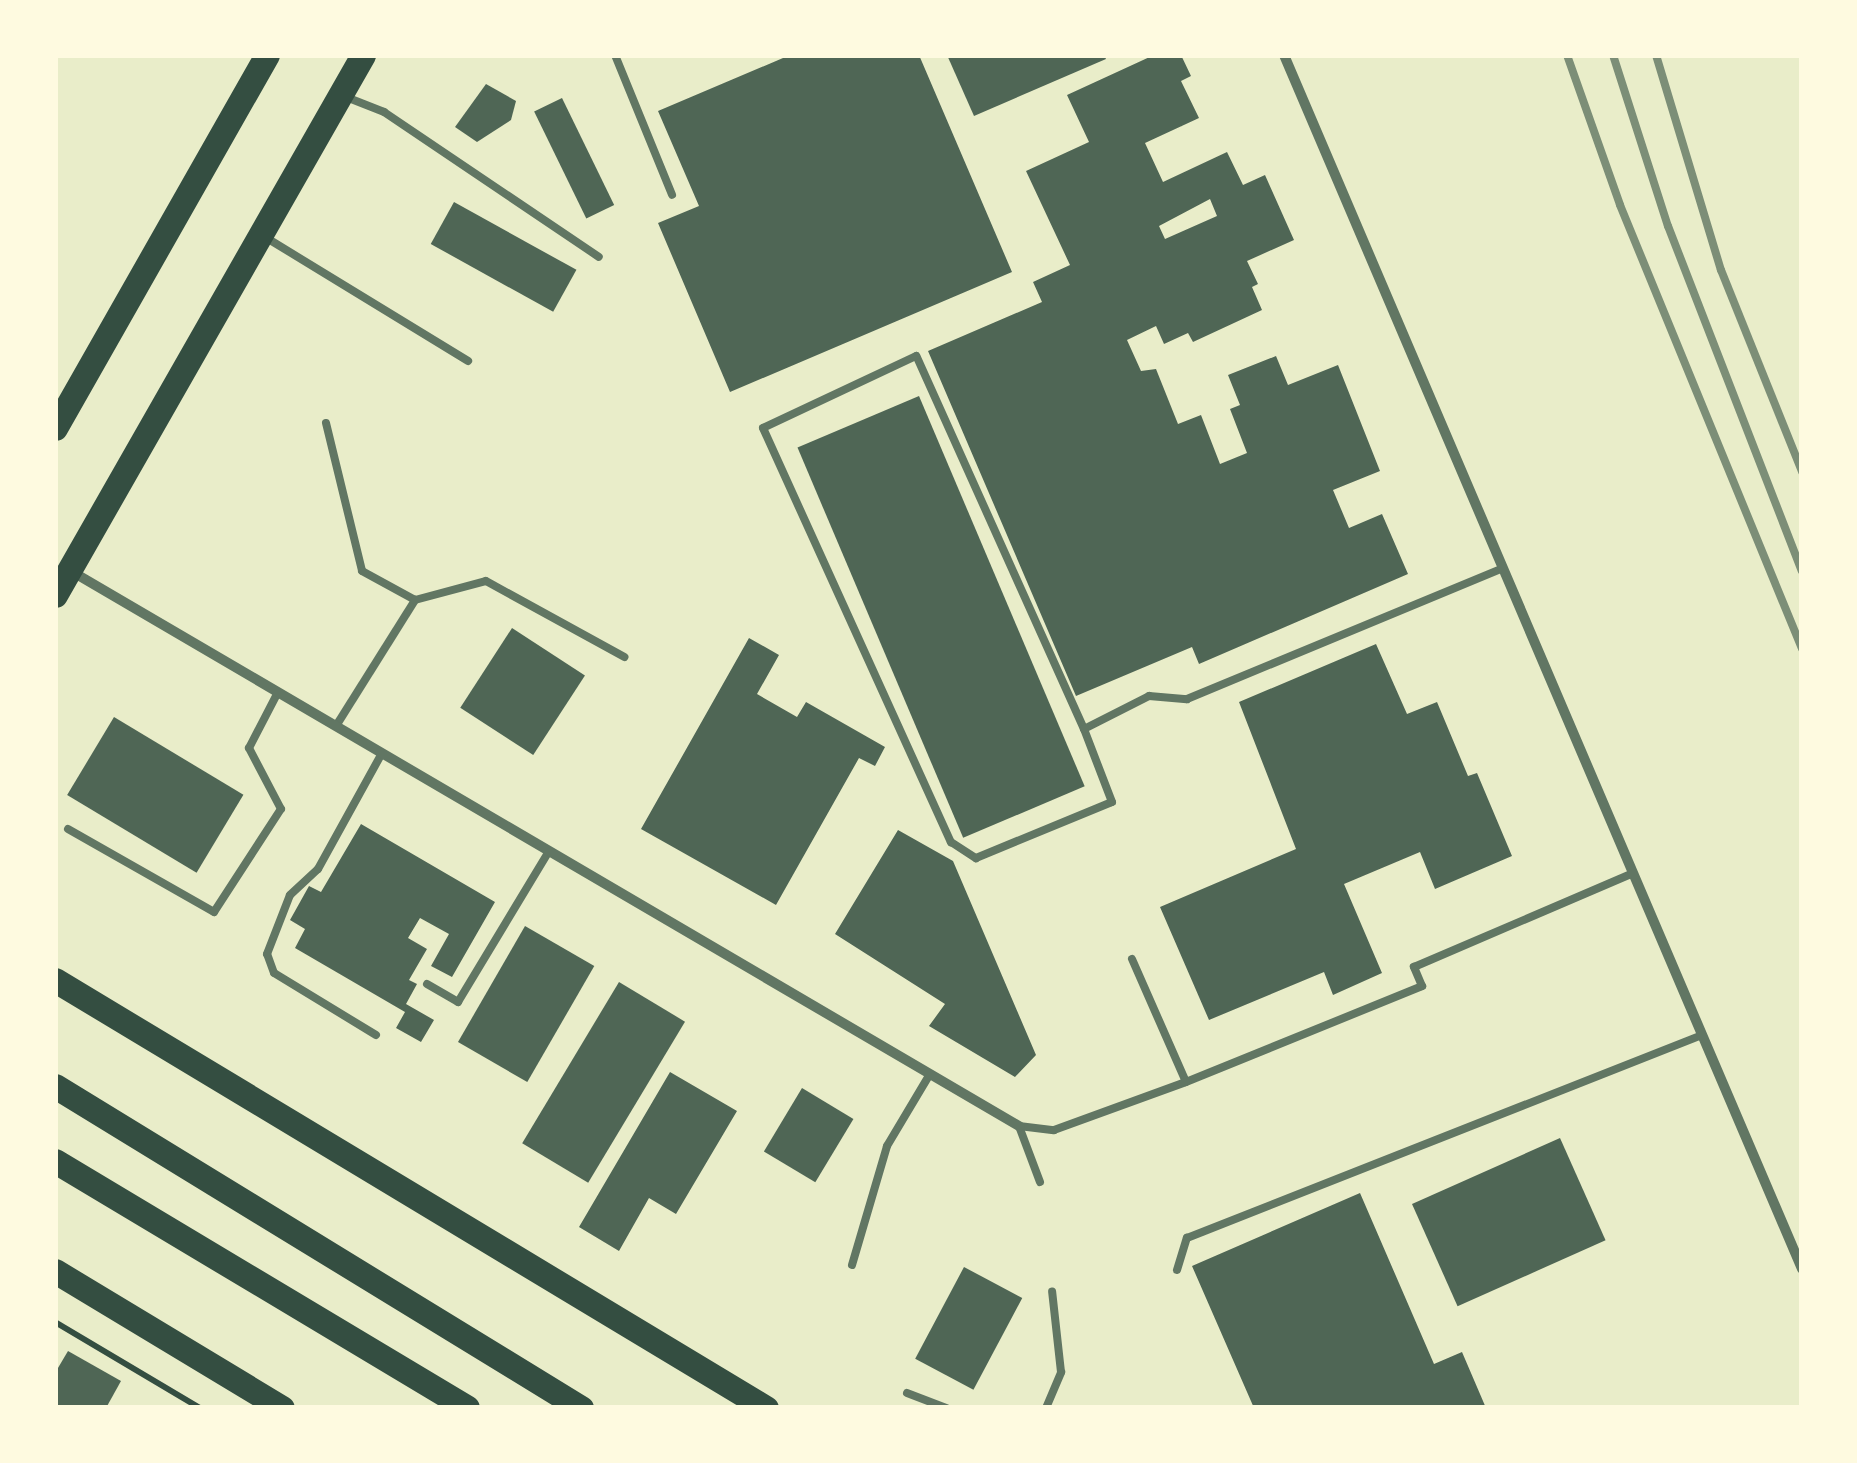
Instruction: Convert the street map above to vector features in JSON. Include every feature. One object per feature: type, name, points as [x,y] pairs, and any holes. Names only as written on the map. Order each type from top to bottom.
[{"type":"main road","points":[[55,428],[267,55]]},
{"type":"main road","points":[[55,595],[363,55]]},
{"type":"main road","points":[[55,980],[766,1408]]},
{"type":"main road","points":[[55,1086],[582,1408]]},
{"type":"main road","points":[[55,1161],[467,1408]]},
{"type":"main road","points":[[55,1272],[282,1408]]},
{"type":"street","points":[[1284,55],[1802,1269]]},
{"type":"street","points":[[70,570],[1019,1126]]},
{"type":"lane","points":[[615,55],[672,195]]},
{"type":"lane","points":[[341,95],[384,112],[599,257]]},
{"type":"lane","points":[[262,234],[468,362]]},
{"type":"lane","points":[[916,356],[1084,728],[1112,802],[976,858],[951,842],[763,428],[916,356]]},
{"type":"lane","points":[[326,423],[362,571],[415,600]]},
{"type":"lane","points":[[1084,728],[1149,696],[1187,699],[1503,568]]},
{"type":"lane","points":[[336,726],[415,600],[486,581],[624,657]]},
{"type":"lane","points":[[68,829],[214,912],[280,809],[250,748],[278,692]]},
{"type":"lane","points":[[376,1035],[274,972],[267,954],[290,895],[318,868],[382,753]]},
{"type":"lane","points":[[426,984],[458,1002],[549,851]]},
{"type":"lane","points":[[1040,1182],[1019,1126],[1054,1130],[1186,1082],[1422,986],[1414,967],[1633,874]]},
{"type":"lane","points":[[1132,959],[1186,1082]]},
{"type":"lane","points":[[1178,1270],[1187,1238],[1702,1034]]},
{"type":"lane","points":[[852,1266],[887,1146],[930,1074]]},
{"type":"lane","points":[[1046,1408],[1060,1372],[1052,1291]]},
{"type":"lane","points":[[907,1393],[946,1408]]},
{"type":"path","points":[[55,1322],[200,1408]]},
{"type":"building","points":[[790,55],[919,55],[1012,272],[730,392],[658,223],[699,206],[658,111]]},
{"type":"building","points":[[947,55],[1104,55],[1106,59],[974,116]]},
{"type":"building","points":[[1154,55],[1181,55],[1191,76],[1181,81],[1199,118],[1145,143],[1163,182],[1227,152],[1243,185],[1265,175],[1294,240],[1247,261],[1258,284],[1252,287],[1262,310],[1193,342],[1188,333],[1164,344],[1156,326],[1127,340],[1141,371],[1156,369],[1178,424],[1201,415],[1220,464],[1247,453],[1230,409],[1240,405],[1228,375],[1276,356],[1288,385],[1338,365],[1380,471],[1333,490],[1349,528],[1382,514],[1408,574],[1199,664],[1192,647],[1076,696],[928,351],[1042,302],[1033,282],[1070,265],[1026,171],[1089,142],[1067,95]],"holes":[[[1210,199],[1217,216],[1165,239],[1159,226]]]},
{"type":"building","points":[[486,84],[516,101],[511,120],[477,142],[455,127]]},
{"type":"building","points":[[562,98],[614,205],[586,219],[534,112]]},
{"type":"building","points":[[454,202],[576,270],[553,312],[431,244]]},
{"type":"building","points":[[919,396],[1085,786],[963,838],[797,448]]},
{"type":"building","points":[[512,628],[585,675],[533,755],[460,708]]},
{"type":"building","points":[[749,638],[779,655],[757,694],[797,717],[806,702],[885,747],[875,766],[859,758],[776,905],[641,829]]},
{"type":"building","points":[[1376,644],[1407,714],[1437,702],[1468,776],[1477,773],[1512,856],[1435,889],[1420,852],[1344,884],[1382,973],[1333,995],[1324,972],[1209,1020],[1160,907],[1296,849],[1239,702]]},
{"type":"building","points":[[114,717],[243,795],[197,873],[67,795]]},
{"type":"building","points":[[361,824],[495,902],[452,977],[431,966],[449,934],[420,918],[408,938],[427,949],[409,980],[417,984],[406,1004],[434,1020],[421,1042],[396,1028],[405,1012],[295,948],[305,929],[290,920],[309,886],[321,892]]},
{"type":"building","points":[[898,830],[953,861],[1036,1055],[1015,1077],[929,1026],[945,1004],[835,934]]},
{"type":"building","points":[[525,926],[594,966],[527,1082],[458,1042]]},
{"type":"building","points":[[619,982],[685,1022],[588,1183],[522,1143]]},
{"type":"building","points":[[670,1072],[737,1111],[676,1214],[649,1198],[619,1251],[579,1227]]},
{"type":"building","points":[[802,1088],[853,1119],[815,1182],[764,1151]]},
{"type":"building","points":[[1560,1138],[1606,1240],[1458,1306],[1412,1204]]},
{"type":"building","points":[[1360,1193],[1434,1364],[1462,1352],[1486,1408],[1254,1408],[1192,1266]]},
{"type":"building","points":[[964,1267],[1022,1298],[973,1390],[915,1359]]},
{"type":"building","points":[[68,1351],[121,1381],[106,1408],[55,1408],[55,1373]]},
{"type":"railway","points":[[1567,55],[1620,205],[1802,649]]},
{"type":"railway","points":[[1613,55],[1668,226],[1802,571]]},
{"type":"railway","points":[[1656,55],[1721,270],[1802,472]]}]
